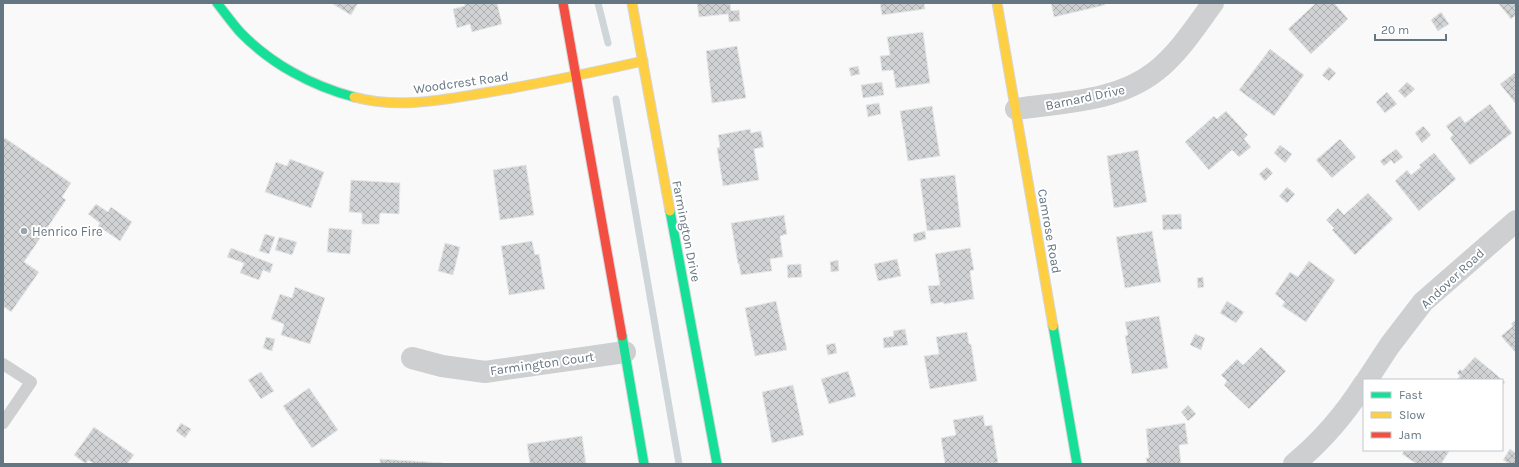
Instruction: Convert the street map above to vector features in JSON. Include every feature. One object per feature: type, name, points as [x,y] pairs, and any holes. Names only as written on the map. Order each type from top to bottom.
[{"type":"street","name":"Woodcrest Road","points":[[217,3],[241,33],[273,60],[300,77],[330,90],[365,100],[404,103],[454,99],[469,95],[532,86],[643,61]]},
{"type":"street","points":[[564,3],[644,464]]},
{"type":"street","name":"Farmington Drive","points":[[632,3],[717,464]]},
{"type":"street","name":"Camrose Road","points":[[997,3],[1077,464]]},
{"type":"street","name":"Barnard Drive","points":[[1016,109],[1088,99],[1116,93],[1132,87],[1156,71],[1176,52],[1213,3]]},
{"type":"street","name":"Andover Road","points":[[1368,379],[1390,345],[1423,302],[1516,221]]},
{"type":"street","name":"Farmington Court","points":[[412,358],[442,366],[485,372],[624,352]]},
{"type":"street","points":[[1294,464],[1311,450],[1348,408],[1363,386]]},
{"type":"lane","points":[[3,364],[31,382],[3,423]]},
{"type":"building","points":[[331,3],[358,3],[351,15]]},
{"type":"building","points":[[464,3],[497,3],[502,24],[472,32],[470,24],[457,28],[453,9],[465,6]]},
{"type":"building","points":[[697,3],[730,3],[731,11],[739,10],[740,21],[729,22],[728,14],[699,17]]},
{"type":"building","points":[[880,3],[924,3],[925,9],[882,15]]},
{"type":"building","points":[[1051,3],[1105,3],[1105,5],[1054,17]]},
{"type":"building","points":[[1316,3],[1334,3],[1348,19],[1311,54],[1288,29]]},
{"type":"building","points":[[1498,3],[1514,3],[1516,5],[1516,15],[1511,19]]},
{"type":"building","points":[[1441,12],[1449,24],[1438,31],[1431,20]]},
{"type":"building","points":[[923,32],[930,83],[896,88],[893,70],[882,71],[880,56],[890,55],[887,37]]},
{"type":"building","points":[[737,46],[746,98],[712,103],[706,51]]},
{"type":"building","points":[[1270,49],[1304,75],[1274,116],[1239,90]]},
{"type":"building","points":[[858,66],[860,74],[851,76],[849,68]]},
{"type":"building","points":[[1329,67],[1336,73],[1329,81],[1322,75]]},
{"type":"building","points":[[1516,72],[1516,104],[1500,84]]},
{"type":"building","points":[[882,82],[884,95],[863,98],[861,85]]},
{"type":"building","points":[[1407,82],[1415,89],[1405,98],[1398,91]]},
{"type":"building","points":[[1387,92],[1397,104],[1385,113],[1376,102]]},
{"type":"building","points":[[879,103],[881,114],[868,117],[866,105]]},
{"type":"building","points":[[1490,104],[1512,133],[1470,165],[1450,138],[1453,135],[1446,126],[1460,116],[1465,123]]},
{"type":"building","points":[[932,106],[940,156],[908,161],[900,111]]},
{"type":"building","points":[[1226,111],[1248,135],[1244,139],[1251,147],[1239,157],[1232,150],[1209,170],[1185,142],[1214,116],[1217,119]]},
{"type":"building","points":[[1423,126],[1431,135],[1422,143],[1415,133]]},
{"type":"building","points":[[750,129],[751,133],[761,131],[764,147],[754,149],[759,180],[723,186],[717,148],[720,147],[718,135]]},
{"type":"building","name":"Henrico Fire","points":[[5,138],[71,183],[62,197],[66,200],[24,262],[39,272],[11,312],[3,306],[3,141]]},
{"type":"building","points":[[1340,139],[1356,157],[1332,178],[1316,160]]},
{"type":"building","points":[[1280,145],[1292,154],[1285,163],[1274,153]]},
{"type":"building","points":[[1396,149],[1403,157],[1394,164],[1391,160],[1384,166],[1380,161]]},
{"type":"building","points":[[1138,150],[1147,202],[1114,208],[1107,156]]},
{"type":"building","points":[[1434,153],[1456,179],[1419,211],[1395,181],[1407,170],[1411,175],[1421,167],[1419,165]]},
{"type":"building","points":[[290,159],[324,172],[311,208],[265,192],[276,162],[287,166]]},
{"type":"building","points":[[526,165],[534,215],[500,220],[493,170]]},
{"type":"building","points":[[1267,167],[1273,173],[1265,181],[1259,174]]},
{"type":"building","points":[[955,175],[961,227],[927,231],[920,179]]},
{"type":"building","points":[[351,180],[400,183],[399,214],[380,213],[379,224],[362,224],[362,213],[349,212]]},
{"type":"building","points":[[1287,187],[1295,194],[1287,203],[1279,196]]},
{"type":"building","points":[[1368,193],[1393,219],[1355,255],[1332,230],[1334,228],[1326,220],[1338,208],[1344,215]]},
{"type":"building","points":[[96,204],[108,212],[111,207],[132,222],[120,241],[98,226],[100,223],[88,214]]},
{"type":"building","points":[[1181,214],[1182,229],[1163,230],[1162,215]]},
{"type":"building","points":[[784,215],[787,234],[780,236],[783,257],[770,259],[772,271],[741,275],[731,223]]},
{"type":"building","points":[[329,228],[352,230],[350,254],[327,252]]},
{"type":"building","points":[[925,231],[926,239],[914,242],[913,234]]},
{"type":"building","points":[[1152,231],[1161,282],[1125,288],[1116,237]]},
{"type":"building","points":[[265,234],[275,237],[269,254],[259,251]]},
{"type":"building","points":[[279,237],[297,242],[292,255],[275,250]]},
{"type":"building","points":[[532,241],[535,255],[539,254],[545,289],[509,295],[501,246]]},
{"type":"building","points":[[445,243],[460,247],[453,275],[438,271]]},
{"type":"building","points":[[231,248],[273,264],[270,273],[263,270],[259,280],[240,273],[244,263],[227,257]]},
{"type":"building","points":[[970,248],[974,270],[970,271],[974,299],[944,304],[943,302],[931,304],[928,286],[940,285],[935,254]]},
{"type":"building","points":[[897,259],[901,276],[878,281],[874,264]]},
{"type":"building","points":[[838,260],[839,271],[831,272],[830,262]]},
{"type":"building","points":[[1309,261],[1335,280],[1306,322],[1282,306],[1285,302],[1275,294],[1290,272],[1298,277]]},
{"type":"building","points":[[801,264],[802,277],[788,278],[787,265]]},
{"type":"building","points":[[1203,277],[1204,287],[1198,288],[1197,278]]},
{"type":"building","points":[[295,287],[325,298],[310,344],[281,335],[284,324],[271,319],[280,294],[292,298]]},
{"type":"building","points":[[776,301],[787,350],[755,356],[745,308]]},
{"type":"building","points":[[1227,301],[1244,312],[1236,323],[1220,313]]},
{"type":"building","points":[[1159,316],[1168,368],[1132,374],[1125,336],[1128,335],[1125,322]]},
{"type":"building","points":[[1516,320],[1516,353],[1501,336],[1513,326],[1511,324]]},
{"type":"building","points":[[905,329],[908,345],[884,348],[883,338],[894,336],[893,331]]},
{"type":"building","points":[[967,332],[969,344],[971,344],[977,381],[930,389],[924,356],[939,354],[936,337]]},
{"type":"building","points":[[1195,334],[1205,338],[1201,350],[1190,345]]},
{"type":"building","points":[[266,337],[275,339],[272,351],[263,348]]},
{"type":"building","points":[[835,343],[837,353],[828,355],[826,345]]},
{"type":"building","points":[[1261,347],[1286,371],[1249,409],[1224,385],[1227,381],[1221,375],[1237,359],[1243,365]]},
{"type":"building","points":[[1475,357],[1501,379],[1458,379],[1460,376],[1457,373],[1460,369],[1462,371]]},
{"type":"building","points":[[848,371],[856,396],[829,404],[821,379]]},
{"type":"building","points":[[261,372],[274,391],[261,399],[248,380]]},
{"type":"building","points":[[793,385],[804,435],[772,443],[762,392]]},
{"type":"building","points":[[309,388],[338,430],[312,448],[283,406]]},
{"type":"building","points":[[1188,405],[1196,414],[1188,421],[1181,412]]},
{"type":"building","points":[[983,415],[985,426],[992,425],[998,463],[945,464],[941,438],[956,435],[953,420]]},
{"type":"building","points":[[181,423],[191,429],[185,438],[176,431]]},
{"type":"building","points":[[1185,423],[1188,444],[1179,445],[1181,464],[1147,464],[1146,458],[1149,458],[1146,429]]},
{"type":"building","points":[[94,427],[134,455],[127,464],[94,464],[88,460],[86,464],[74,455]]},
{"type":"building","points":[[582,436],[586,464],[530,464],[527,444]]},
{"type":"building","points":[[1510,449],[1516,453],[1516,464],[1510,464],[1503,460]]},
{"type":"building","points":[[1404,451],[1449,451],[1441,464],[1417,464],[1402,454]]},
{"type":"building","points":[[380,459],[443,463],[443,464],[380,464]]},
{"type":"waterway","points":[[598,3],[608,43]]},
{"type":"waterway","points":[[616,99],[679,464]]},
{"type":"traffic: fast","points":[[217,3],[240,32],[252,44],[279,64],[323,87],[354,97]]},
{"type":"traffic: fast","points":[[670,211],[717,464]]},
{"type":"traffic: fast","points":[[1053,326],[1077,464]]},
{"type":"traffic: fast","points":[[622,336],[644,464]]},
{"type":"traffic: slow","points":[[632,3],[670,211]]},
{"type":"traffic: slow","points":[[997,3],[1053,326]]},
{"type":"traffic: slow","points":[[354,97],[370,101],[403,103],[436,101],[524,86],[643,61]]},
{"type":"traffic: jam","points":[[563,3],[622,336]]},
{"type":"place","name":"Henrico Fire","points":[[24,231]]}]
